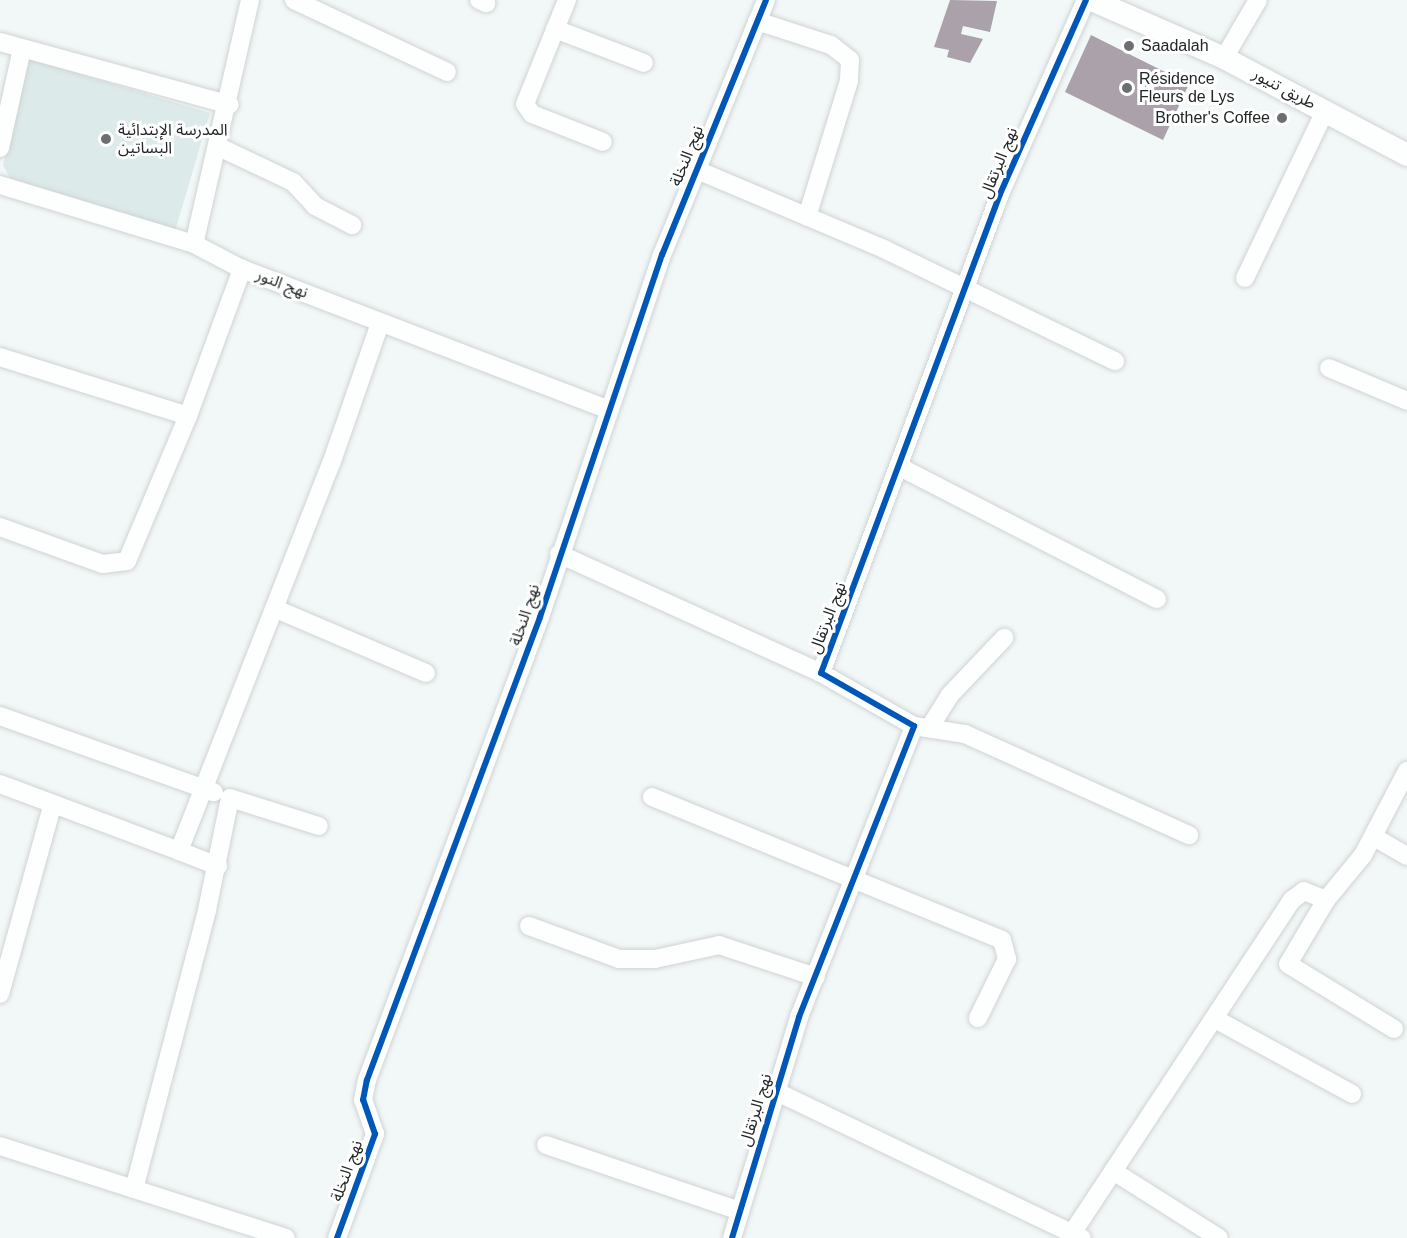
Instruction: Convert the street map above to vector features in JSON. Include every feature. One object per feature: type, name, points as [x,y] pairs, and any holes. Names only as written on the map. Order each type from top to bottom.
[{"type":"main road","name":"طريق تنيور","points":[[1092,0],[1224,58],[1407,155]]},
{"type":"street","points":[[194,244],[230,105],[250,0]]},
{"type":"street","points":[[294,0],[447,72]]},
{"type":"street","points":[[567,0],[525,105],[532,114],[603,142]]},
{"type":"street","name":"نهج النخلة","points":[[337,1238],[375,1134],[363,1100],[367,1080],[559,554],[606,410],[697,170],[766,0]]},
{"type":"street","name":"نهج البرتقال","points":[[732,1238],[775,1091],[816,977],[855,880],[922,726],[821,673],[1025,133],[1086,0]]},
{"type":"street","points":[[1224,58],[1258,0]]},
{"type":"street","points":[[757,21],[831,45],[850,60],[849,81],[807,217]]},
{"type":"street","points":[[555,28],[644,63]]},
{"type":"street","points":[[0,42],[22,50],[230,105]]},
{"type":"street","points":[[0,148],[22,50]]},
{"type":"street","points":[[1245,278],[1325,111]]},
{"type":"street","points":[[219,147],[293,182],[315,206],[352,225]]},
{"type":"street","points":[[697,170],[967,287],[1115,361]]},
{"type":"street","name":"نهج النور","points":[[0,185],[194,244],[242,269],[606,410]]},
{"type":"street","points":[[0,527],[103,564],[127,561],[188,416],[242,269]]},
{"type":"street","points":[[179,851],[276,609],[380,323]]},
{"type":"street","points":[[0,357],[188,416]]},
{"type":"street","points":[[1329,368],[1407,401]]},
{"type":"street","points":[[900,466],[1157,599]]},
{"type":"street","points":[[559,554],[821,673]]},
{"type":"street","points":[[276,609],[426,673]]},
{"type":"street","points":[[922,726],[1004,638]]},
{"type":"street","points":[[0,716],[230,798],[319,826]]},
{"type":"street","points":[[922,726],[965,734],[1188,835]]},
{"type":"street","points":[[1394,1029],[1288,964],[1326,900],[1374,837],[1407,771]]},
{"type":"street","points":[[0,783],[52,806],[218,866]]},
{"type":"street","points":[[652,797],[1007,945],[1007,959],[978,1018]]},
{"type":"street","points":[[134,1189],[218,866],[230,798]]},
{"type":"street","points":[[0,994],[52,806]]},
{"type":"street","points":[[1374,837],[1407,856]]},
{"type":"street","points":[[775,1091],[1075,1236],[1113,1171],[1217,1020],[1292,900],[1305,891],[1326,900]]},
{"type":"street","points":[[529,927],[619,959],[655,959],[719,945],[816,977]]},
{"type":"street","points":[[1217,1020],[1352,1094]]},
{"type":"street","points":[[546,1144],[740,1211]]},
{"type":"street","points":[[0,1146],[286,1238]]},
{"type":"street","points":[[1113,1171],[1219,1238]]},
{"type":"shaded area","name":"المدرسة الإبتدائية البساتين","points":[[29,59],[210,113],[175,231],[10,178],[3,165]]},
{"type":"building","points":[[950,0],[997,1],[990,32],[963,26],[961,34],[983,39],[970,63],[947,57],[949,50],[934,47]]},
{"type":"building","name":"Résidence Fleurs de Lys","points":[[1091,35],[1189,84],[1163,140],[1065,92]]},
{"type":"cycle path","points":[[337,1238],[375,1134],[363,1100],[367,1080],[540,617],[662,255],[766,0]]},
{"type":"cycle path","points":[[732,1238],[799,1017],[914,726],[821,673],[1000,194],[1086,0]]},
{"type":"place","name":"Saadalah","points":[[1129,46]]},
{"type":"place","name":"Résidence Fleurs de Lys","points":[[1127,88]]},
{"type":"place","name":"Brother's Coffee","points":[[1282,118]]},
{"type":"place","name":"المدرسة الإبتدائية البساتين","points":[[106,139]]}]
